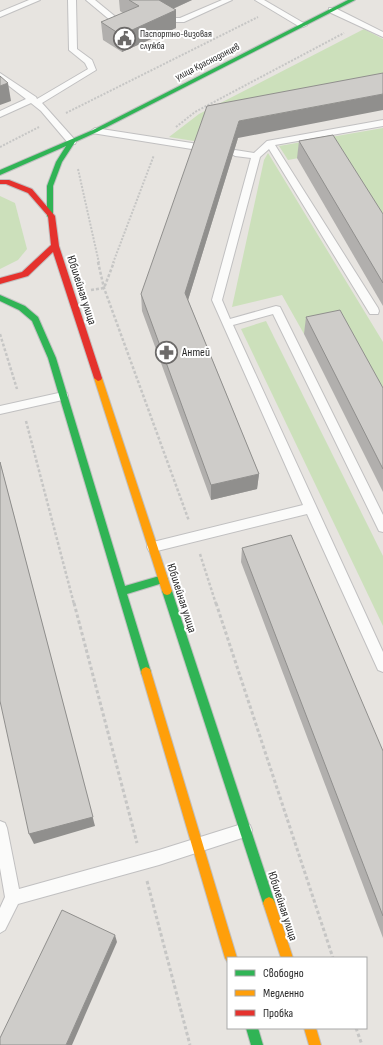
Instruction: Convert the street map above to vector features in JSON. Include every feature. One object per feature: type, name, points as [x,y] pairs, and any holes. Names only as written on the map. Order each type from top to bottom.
[{"type":"street","name":"улица Краснодонцев","points":[[0,172],[95,131],[352,0]]},
{"type":"street","points":[[51,216],[50,186],[59,162],[72,142]]},
{"type":"street","points":[[0,182],[6,182],[30,191],[51,216]]},
{"type":"street","name":"Юбилейная улица","points":[[51,216],[55,246],[287,957]]},
{"type":"street","points":[[0,281],[26,274],[55,246]]},
{"type":"street","points":[[0,298],[22,308],[35,319],[52,358],[231,957]]},
{"type":"street","points":[[122,591],[163,579]]},
{"type":"street","points":[[252,1029],[257,1045]]},
{"type":"street","points":[[310,1029],[316,1045]]},
{"type":"lane","points":[[0,15],[36,0]]},
{"type":"lane","points":[[0,114],[35,101],[73,82],[92,70],[89,62],[73,50],[72,0]]},
{"type":"lane","points":[[90,0],[113,18]]},
{"type":"lane","points":[[164,20],[181,20],[228,0]]},
{"type":"lane","points":[[259,0],[303,25]]},
{"type":"lane","points":[[332,10],[383,35]]},
{"type":"lane","points":[[0,75],[35,101],[72,142]]},
{"type":"lane","points":[[383,123],[270,143],[256,156],[217,300],[310,508],[383,666]]},
{"type":"lane","points":[[95,131],[198,147]]},
{"type":"lane","points":[[270,143],[374,311]]},
{"type":"lane","points":[[235,153],[256,156]]},
{"type":"lane","points":[[228,323],[276,310],[383,527]]},
{"type":"lane","points":[[0,410],[64,396]]},
{"type":"lane","points":[[153,547],[310,508]]},
{"type":"lane","points":[[0,828],[13,898],[0,925]]},
{"type":"lane","points":[[13,898],[142,863],[245,830]]},
{"type":"path","points":[[0,147],[274,9]]},
{"type":"path","points":[[0,334],[22,406],[190,1045]]},
{"type":"path","points":[[356,1029],[362,1045]]},
{"type":"green space","points":[[364,29],[383,39],[383,90],[198,147],[194,141],[169,137],[199,114]]},
{"type":"green space","points":[[383,128],[383,236],[331,152],[288,160],[279,146]]},
{"type":"green space","points":[[268,153],[383,342],[383,412],[338,326],[304,334],[282,295],[232,307],[264,160]]},
{"type":"green space","points":[[0,196],[15,203],[27,249],[18,260],[0,269]]},
{"type":"green space","points":[[266,321],[383,556],[383,626],[241,329]]},
{"type":"building","points":[[129,0],[159,0],[176,10],[121,35],[101,22],[139,6]]},
{"type":"building","points":[[383,73],[383,94],[239,121],[185,293],[259,474],[211,485],[141,294],[207,106]]},
{"type":"building","points":[[0,76],[8,83],[0,86]]},
{"type":"building","points":[[333,135],[383,214],[383,283],[299,141]]},
{"type":"building","points":[[340,310],[383,388],[383,469],[306,317]]},
{"type":"building","points":[[0,462],[93,817],[29,834],[0,701]]},
{"type":"building","points":[[291,535],[383,751],[383,916],[242,548]]},
{"type":"building","points":[[62,910],[115,935],[66,1045],[0,1045],[0,1038]]},
{"type":"traffic: fast","points":[[0,173],[95,131],[352,0]]},
{"type":"traffic: fast","points":[[51,216],[50,186],[59,162],[72,142]]},
{"type":"traffic: fast","points":[[0,298],[22,308],[35,319],[52,358],[146,672]]},
{"type":"traffic: fast","points":[[122,591],[163,579]]},
{"type":"traffic: fast","points":[[167,591],[269,903]]},
{"type":"traffic: fast","points":[[252,1029],[257,1045]]},
{"type":"traffic: slow","points":[[98,378],[167,591]]},
{"type":"traffic: slow","points":[[146,672],[231,957]]},
{"type":"traffic: slow","points":[[269,903],[287,957]]},
{"type":"traffic: slow","points":[[310,1029],[315,1045]]},
{"type":"traffic: jam","points":[[0,182],[7,182],[30,191],[51,216],[55,246],[25,274],[0,281]]},
{"type":"traffic: jam","points":[[55,246],[98,378]]},
{"type":"place","name":"Паспортно-визовая служба","points":[[124,39]]},
{"type":"place","name":"Антей","points":[[167,352]]}]
